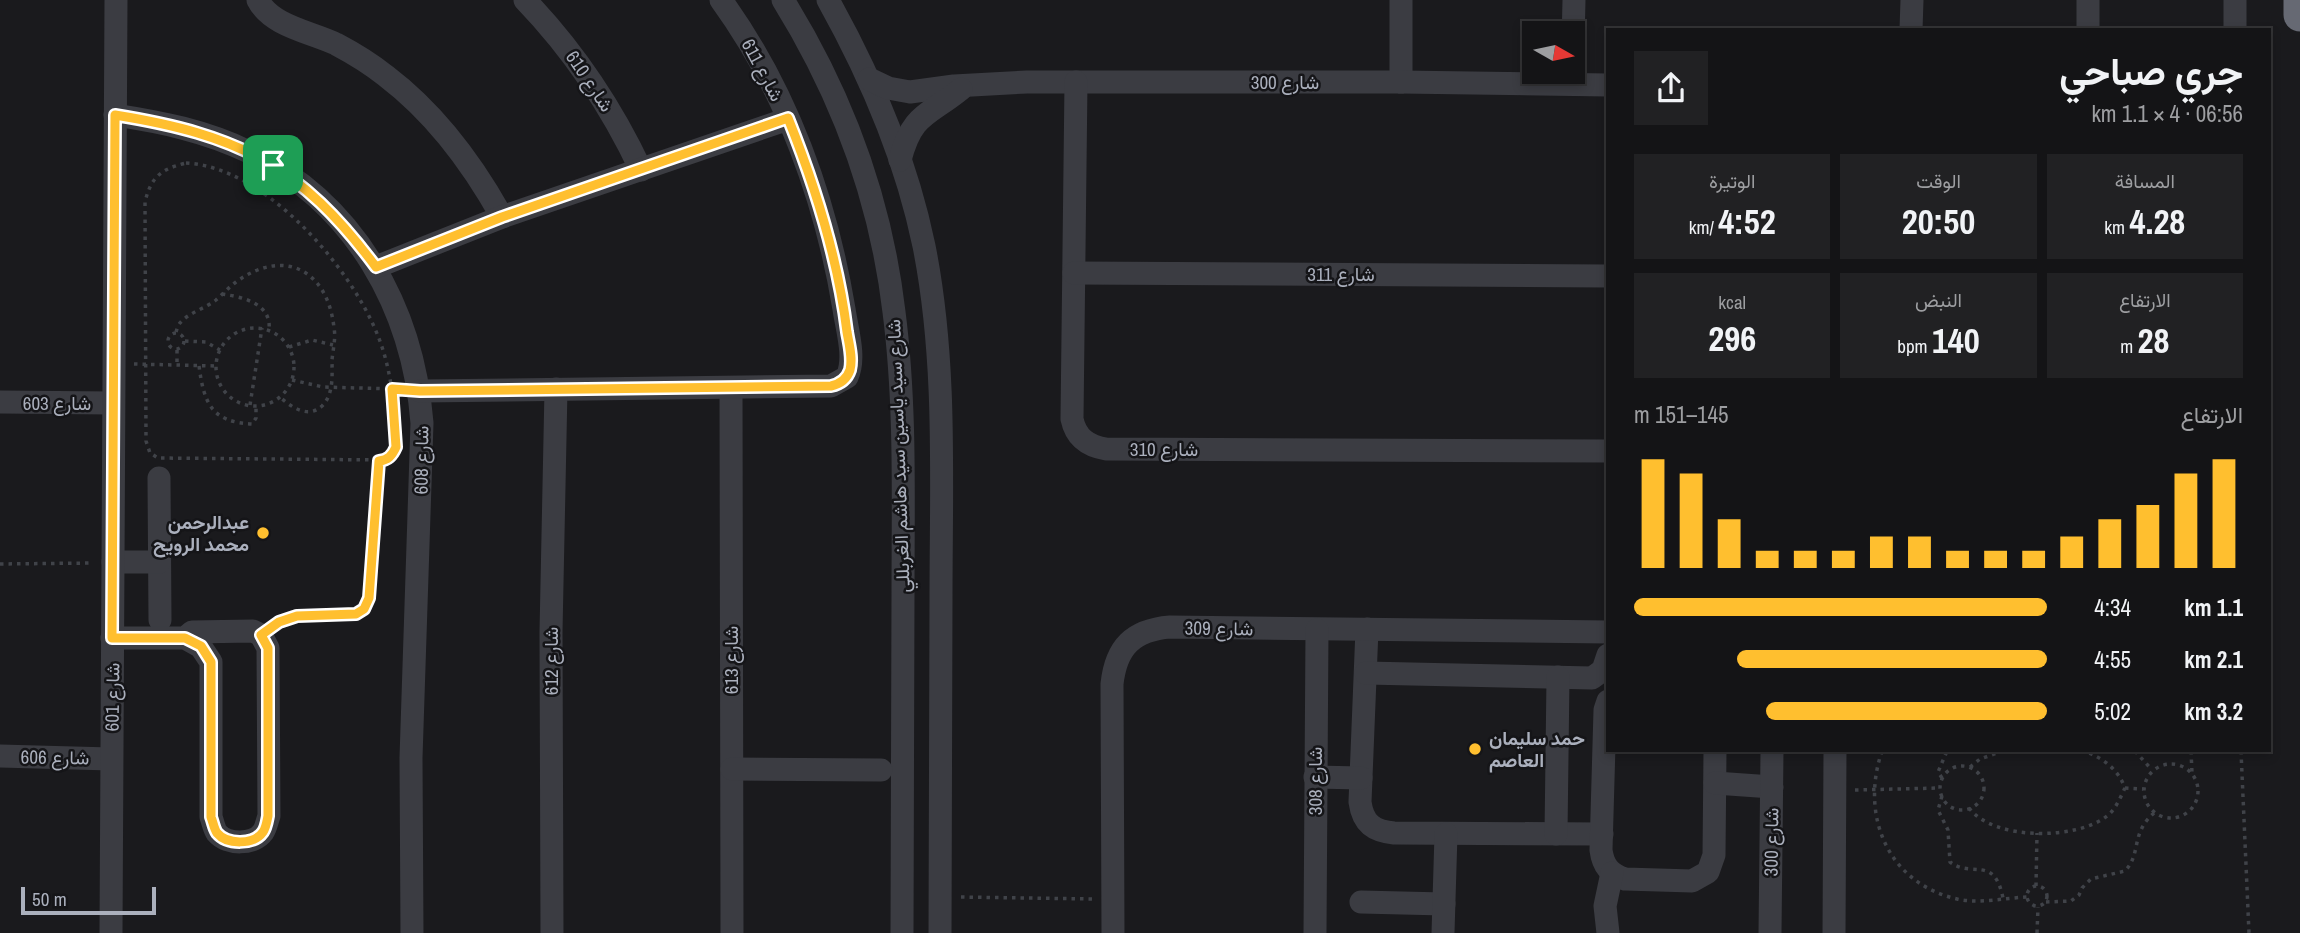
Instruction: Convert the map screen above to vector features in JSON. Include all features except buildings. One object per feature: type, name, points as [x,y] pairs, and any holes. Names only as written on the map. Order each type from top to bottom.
[{"type":"highway","points":[[2300,0],[2300,15]]},
{"type":"street","name":"شارع 601","points":[[111,933],[116,0]]},
{"type":"street","points":[[258,0],[261,7],[275,18],[337,45],[407,93],[445,132],[466,159],[502,217]]},
{"type":"street","name":"شارع 610","points":[[525,0],[548,24],[591,79],[621,128],[641,170]]},
{"type":"street","name":"شارع 611","points":[[420,391],[831,386],[842,382],[850,371],[851,358],[846,319],[831,242],[815,190],[788,118],[754,51],[721,0]]},
{"type":"street","name":"شارع سيد ياسين سيد هاشم الغربللي","points":[[783,0],[829,83],[858,155],[880,233],[898,344],[903,487],[902,933]]},
{"type":"street","name":"شارع سيد ياسين سيد هاشم الغربللي","points":[[828,0],[869,79],[900,160],[923,245],[937,344],[941,486],[940,933]]},
{"type":"street","points":[[1401,0],[1401,82]]},
{"type":"street","points":[[1574,0],[1574,21]]},
{"type":"street","points":[[1912,0],[1912,28]]},
{"type":"street","points":[[2088,0],[2088,28]]},
{"type":"street","points":[[2235,0],[2235,28]]},
{"type":"street","name":"شارع 300","points":[[869,79],[888,88],[910,92],[1005,82],[1401,82],[1522,79]]},
{"type":"street","name":"شارع 300","points":[[1586,81],[1606,85]]},
{"type":"street","name":"شارع 310","points":[[1076,82],[1072,419],[1078,435],[1083,440],[1098,447],[1606,451]]},
{"type":"street","name":"شارع 300","points":[[900,160],[908,137],[921,117],[963,87]]},
{"type":"street","name":"شارع 608","points":[[115,115],[167,124],[225,141],[296,180],[331,211],[376,267],[404,327],[420,391],[422,447],[411,758],[412,933]]},
{"type":"street","points":[[376,267],[502,217],[788,118]]},
{"type":"street","name":"شارع 311","points":[[1074,273],[1606,275]]},
{"type":"street","points":[[898,344],[922,338],[937,344]]},
{"type":"street","name":"شارع 613","points":[[731,387],[732,933]]},
{"type":"street","name":"شارع 612","points":[[552,933],[551,632],[556,389]]},
{"type":"street","name":"شارع 603","points":[[0,402],[113,403]]},
{"type":"street","points":[[159,478],[160,620]]},
{"type":"street","points":[[113,562],[159,562]]},
{"type":"street","name":"شارع 309","points":[[1113,933],[1112,684],[1114,666],[1122,649],[1135,636],[1152,628],[1606,632]]},
{"type":"street","points":[[1367,629],[1361,811],[1370,826],[1386,832],[1602,835]]},
{"type":"street","name":"شارع 308","points":[[1315,933],[1317,630]]},
{"type":"street","points":[[185,638],[192,632],[253,631],[261,635],[268,648],[268,816],[263,832],[256,838],[241,842],[229,840],[218,833],[211,817],[211,666],[217,645],[226,632]]},
{"type":"street","points":[[112,638],[185,638],[201,646],[211,666]]},
{"type":"street","points":[[1366,673],[1585,678],[1598,675],[1606,661]]},
{"type":"street","points":[[1556,834],[1558,677]]},
{"type":"street","points":[[1606,707],[1602,856],[1606,867],[1625,879],[1692,881],[1703,876],[1713,861],[1716,752]]},
{"type":"street","name":"شارع 300","points":[[1770,933],[1772,752]]},
{"type":"street","points":[[1834,933],[1835,752]]},
{"type":"street","name":"شارع 606","points":[[0,756],[111,758]]},
{"type":"street","points":[[732,769],[881,770]]},
{"type":"street","points":[[1315,777],[1361,778]]},
{"type":"street","points":[[1715,783],[1772,787]]},
{"type":"street","points":[[1443,933],[1446,834]]},
{"type":"street","points":[[1608,933],[1605,906],[1612,873]]},
{"type":"street","points":[[1361,902],[1444,904]]},
{"type":"path","points":[[202,164],[244,182],[271,200],[314,239],[352,285],[378,337],[392,389],[396,447],[392,456],[385,460],[158,458],[150,453],[146,441],[145,202],[149,186],[159,174],[172,166],[202,164]]},
{"type":"path","points":[[177,350],[168,344],[168,339],[176,332],[178,324],[206,307],[234,283],[265,266],[288,266],[311,274],[324,289],[335,330],[331,387],[323,404],[316,410],[306,412],[280,397]]},
{"type":"path","points":[[222,294],[254,302],[265,313],[270,323],[269,330]]},
{"type":"path","points":[[248,328],[262,328],[278,335],[289,347],[294,362],[292,380],[280,397],[268,404],[253,406],[228,395],[222,387],[216,366],[220,350],[229,338],[248,328]]},
{"type":"path","points":[[199,366],[208,405],[227,420],[252,424],[256,418],[253,406],[262,328]]},
{"type":"path","points":[[176,332],[181,334],[185,341]]},
{"type":"path","points":[[289,347],[312,340],[333,345]]},
{"type":"path","points":[[185,341],[206,342],[220,350]]},
{"type":"path","points":[[177,350],[182,348],[185,341]]},
{"type":"path","points":[[177,350],[177,365]]},
{"type":"path","points":[[114,363],[216,366]]},
{"type":"path","points":[[292,380],[331,387],[420,391]]},
{"type":"path","points":[[261,635],[286,618],[344,617],[364,609],[369,598],[379,461]]},
{"type":"path","points":[[0,564],[113,562]]},
{"type":"path","points":[[1882,752],[1874,789],[1876,824],[1886,846],[1901,867],[1938,893],[1959,900],[2027,897]]},
{"type":"path","points":[[1942,778],[1938,772],[1947,752]]},
{"type":"path","points":[[1970,767],[1980,759],[2000,752]]},
{"type":"path","points":[[2086,752],[2105,761],[2120,776],[2125,788]]},
{"type":"path","points":[[2136,752],[2152,771]]},
{"type":"path","points":[[2191,752],[2192,773]]},
{"type":"path","points":[[2241,752],[2249,933]]},
{"type":"path","points":[[2168,764],[2185,767],[2192,773],[2199,791],[2191,810],[2174,818],[2163,818],[2154,813],[2144,799],[2143,789],[2152,771],[2168,764]]},
{"type":"path","points":[[1970,767],[1977,771],[1984,784],[1981,799],[1969,808],[1956,809],[1945,802],[1942,796],[1942,778],[1951,769],[1970,767]]},
{"type":"path","points":[[1969,808],[1986,823],[2024,834],[2072,830],[2107,816],[2125,788]]},
{"type":"path","points":[[2125,788],[2143,789]]},
{"type":"path","points":[[1835,790],[1940,789]]},
{"type":"path","points":[[1942,796],[1938,810],[1948,830],[1950,862],[1955,866],[1985,870],[1992,874],[1997,879],[2003,898]]},
{"type":"path","points":[[2038,907],[2046,902],[2071,901],[2091,879],[2125,871],[2134,857],[2143,822],[2154,813]]},
{"type":"path","points":[[2036,886],[2037,833]]},
{"type":"path","points":[[2036,886],[2046,891],[2046,902]]},
{"type":"path","points":[[2036,886],[2028,892],[2027,897],[2030,904],[2038,907]]},
{"type":"path","points":[[940,897],[1113,899]]},
{"type":"path","points":[[2037,933],[2038,907]]},
{"type":"place","name":"عبدالرحمن محمد الرويح","points":[[263,533]]},
{"type":"place","name":"حمد سليمان العاصم","points":[[1475,749]]},
{"type":"route","points":[[115,115],[167,124],[225,141],[273,165],[317,198],[337,218],[376,267],[502,217],[788,118],[819,200],[831,242],[846,319],[851,365],[847,377],[831,386],[420,391],[392,389],[396,447],[392,456],[379,461],[369,598],[364,609],[344,617],[286,618],[261,635],[268,648],[268,816],[263,832],[256,838],[241,842],[229,840],[218,833],[211,817],[211,662],[201,646],[185,638],[112,638],[115,115]]}]
